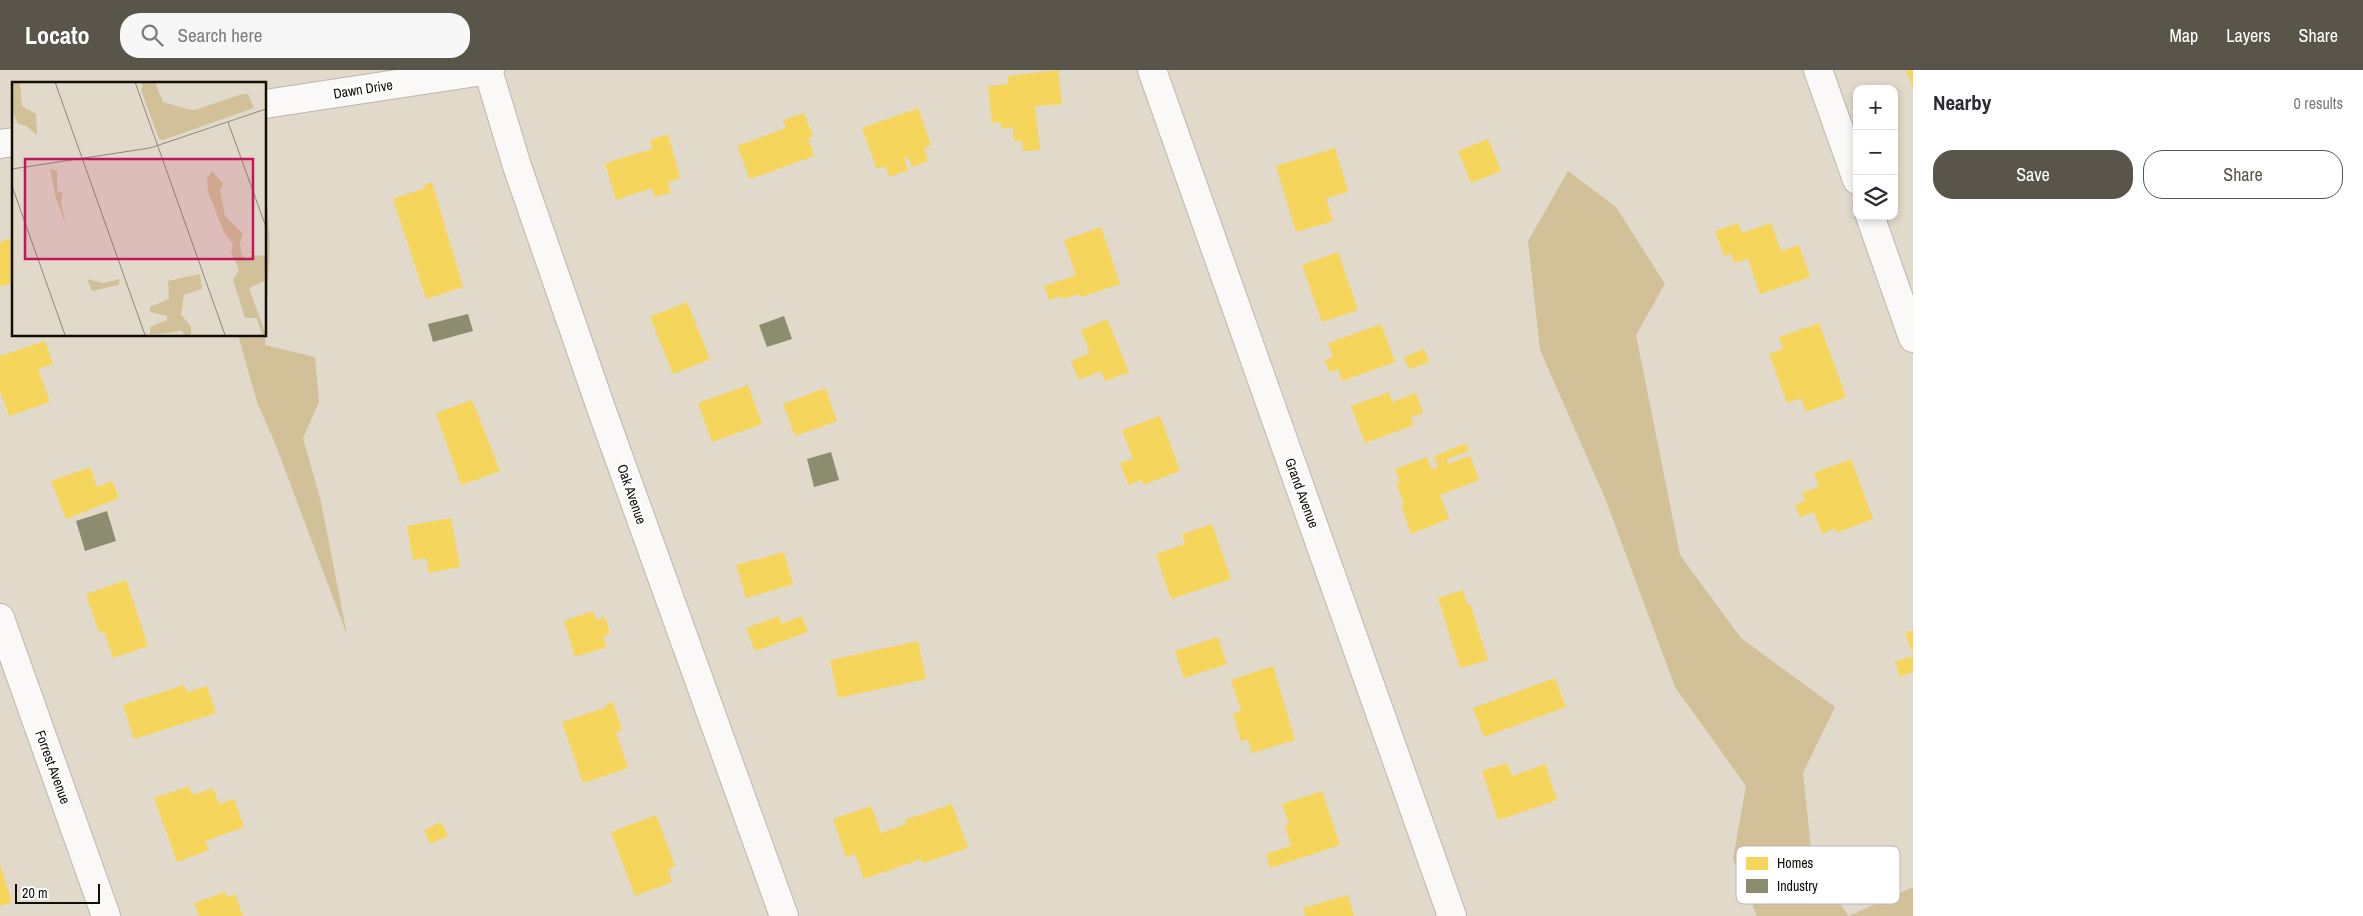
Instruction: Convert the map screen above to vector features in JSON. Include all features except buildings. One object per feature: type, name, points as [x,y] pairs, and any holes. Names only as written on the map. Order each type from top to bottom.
[{"type":"street","name":"Dawn Drive","points":[[266,104],[489,70]]},
{"type":"street","name":"Oak Avenue","points":[[489,70],[517,166],[601,408],[784,916]]},
{"type":"street","name":"Grand Avenue","points":[[1152,70],[1452,916]]},
{"type":"street","points":[[1818,70],[1855,175]]},
{"type":"street","points":[[1871,220],[1913,338]]},
{"type":"street","name":"Forrest Avenue","points":[[0,618],[106,916]]},
{"type":"shaded area","points":[[1568,171],[1616,207],[1665,284],[1636,335],[1680,555],[1741,638],[1835,707],[1803,773],[1811,846],[1736,846],[1736,866],[1733,859],[1746,786],[1675,687],[1605,498],[1540,350],[1528,241]]},
{"type":"shaded area","points":[[266,190],[270,243],[266,325]]},
{"type":"shaded area","points":[[238,336],[265,336],[265,345],[315,357],[319,402],[303,438],[321,502],[347,635],[275,443],[257,402]]},
{"type":"shaded area","points":[[1913,887],[1913,916],[1849,916],[1875,904],[1900,904],[1900,893]]},
{"type":"shaded area","points":[[1752,904],[1840,904],[1849,916],[1757,916]]}]
